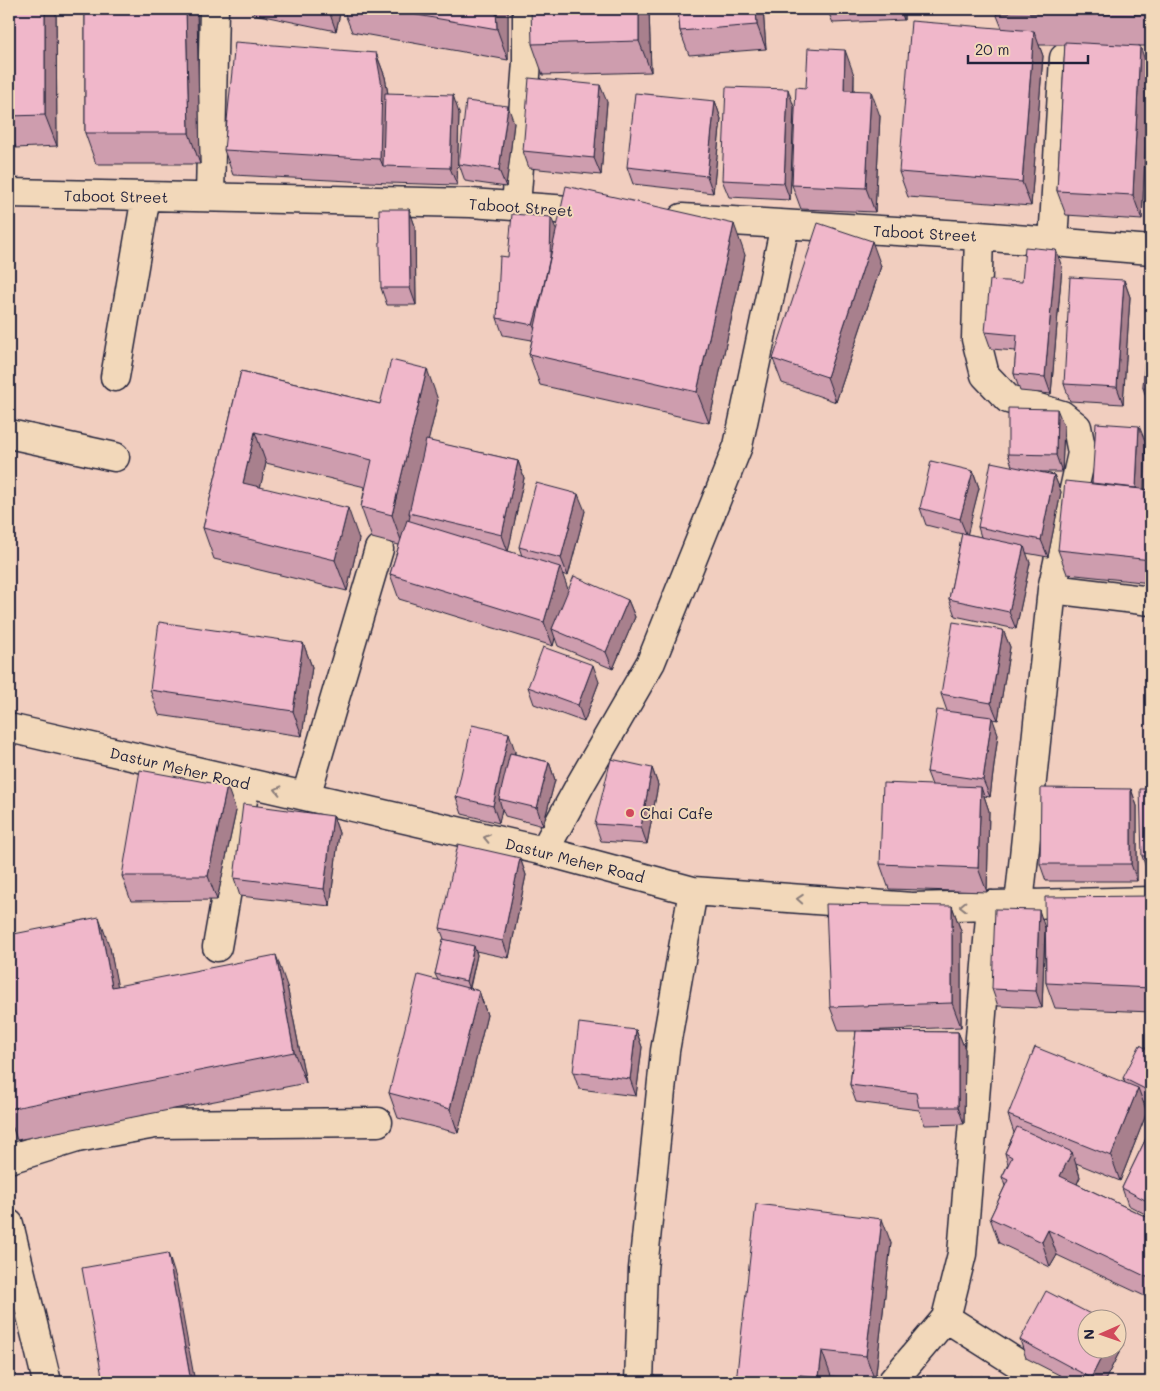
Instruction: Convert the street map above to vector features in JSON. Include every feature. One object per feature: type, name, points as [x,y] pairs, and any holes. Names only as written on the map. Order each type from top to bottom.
[{"type":"street","points":[[210,197],[214,9]]},
{"type":"street","points":[[516,206],[527,62],[527,9]]},
{"type":"street","points":[[1053,242],[1064,58]]},
{"type":"street","name":"Taboot Street","points":[[9,194],[471,203],[626,214]]},
{"type":"street","points":[[114,377],[146,196]]},
{"type":"street","name":"Taboot Street","points":[[656,216],[979,236],[1151,250]]},
{"type":"street","points":[[544,851],[652,662],[738,446],[785,225]]},
{"type":"street","points":[[979,236],[976,339],[985,375],[1008,399],[1062,415],[1077,427],[1082,453],[1052,589],[1019,904]]},
{"type":"street","points":[[9,434],[115,457]]},
{"type":"street","points":[[306,796],[379,549]]},
{"type":"street","points":[[1052,589],[1151,601]]},
{"type":"street","name":"Dastur Meher Road","points":[[9,728],[544,851],[693,891],[912,907],[1151,901]]},
{"type":"street","points":[[217,947],[246,783]]},
{"type":"street","points":[[639,1382],[643,1268],[665,1052],[693,891]]},
{"type":"street","points":[[892,1382],[946,1318],[962,1254],[991,905]]},
{"type":"street","points":[[9,1159],[77,1138],[155,1124],[378,1122]]},
{"type":"street","points":[[9,1224],[46,1382]]},
{"type":"street","points":[[946,1318],[1047,1382]]},
{"type":"building","points":[[9,9],[45,9],[45,115],[9,116]]},
{"type":"building","points":[[85,9],[186,9],[189,133],[85,133]]},
{"type":"building","points":[[306,9],[331,9],[330,14]]},
{"type":"building","points":[[383,9],[496,9],[497,29]]},
{"type":"building","points":[[531,9],[639,9],[639,41],[532,44]]},
{"type":"building","points":[[678,9],[756,9],[757,25],[680,31]]},
{"type":"building","points":[[997,9],[1151,9],[1151,15],[996,13]]},
{"type":"building","points":[[911,21],[1034,31],[1022,182],[899,172]]},
{"type":"building","points":[[235,42],[376,53],[382,86],[380,159],[224,150]]},
{"type":"building","points":[[1065,42],[1140,46],[1133,195],[1057,191]]},
{"type":"building","points":[[808,48],[845,50],[844,90],[871,91],[866,188],[792,185],[796,87],[806,88]]},
{"type":"building","points":[[529,78],[600,85],[594,158],[523,151]]},
{"type":"building","points":[[726,87],[788,89],[784,183],[722,180]]},
{"type":"building","points":[[385,93],[453,95],[450,168],[383,166]]},
{"type":"building","points":[[635,93],[715,101],[707,176],[627,167]]},
{"type":"building","points":[[466,101],[508,106],[499,170],[459,164]]},
{"type":"building","points":[[1149,149],[1151,149],[1151,204],[1146,203]]},
{"type":"building","points":[[566,186],[734,224],[697,392],[529,354]]},
{"type":"building","points":[[379,209],[409,209],[410,288],[381,288]]},
{"type":"building","points":[[512,214],[551,217],[550,257],[533,325],[497,318],[500,256],[508,257]]},
{"type":"building","points":[[818,223],[872,241],[827,377],[773,359]]},
{"type":"building","points":[[1025,247],[1056,250],[1045,377],[1014,374],[1017,335],[985,332],[990,280],[1022,282]]},
{"type":"building","points":[[1070,277],[1124,280],[1117,387],[1064,384]]},
{"type":"building","points":[[1149,287],[1151,288],[1151,389],[1143,388]]},
{"type":"building","points":[[391,360],[427,369],[392,515],[361,507],[372,460],[255,432],[243,483],[348,508],[335,560],[203,528],[241,371],[380,404]]},
{"type":"building","points":[[1008,408],[1057,409],[1056,455],[1008,454]]},
{"type":"building","points":[[1096,423],[1139,426],[1136,488],[1092,483]]},
{"type":"building","points":[[426,440],[518,461],[502,535],[409,513]]},
{"type":"building","points":[[931,461],[973,471],[960,519],[920,508]]},
{"type":"building","points":[[991,462],[1054,475],[1041,540],[978,527]]},
{"type":"building","points":[[1065,481],[1151,490],[1151,560],[1058,550]]},
{"type":"building","points":[[536,483],[578,494],[561,558],[519,547]]},
{"type":"building","points":[[407,520],[560,567],[544,622],[390,574]]},
{"type":"building","points":[[962,533],[1024,546],[1009,612],[949,599]]},
{"type":"building","points":[[574,576],[628,600],[606,652],[552,629]]},
{"type":"building","points":[[159,622],[303,643],[293,711],[150,690]]},
{"type":"building","points":[[953,622],[1003,630],[991,703],[941,694]]},
{"type":"building","points":[[543,647],[593,665],[578,705],[528,687]]},
{"type":"building","points":[[937,710],[992,717],[983,780],[927,772]]},
{"type":"building","points":[[472,725],[509,733],[493,806],[456,797]]},
{"type":"building","points":[[510,753],[549,762],[537,808],[499,799]]},
{"type":"building","points":[[611,759],[652,768],[641,827],[595,824]]},
{"type":"building","points":[[140,770],[227,786],[208,876],[122,876]]},
{"type":"building","points":[[883,783],[981,787],[978,868],[880,864]]},
{"type":"building","points":[[1041,788],[1131,789],[1131,864],[1040,864]]},
{"type":"building","points":[[1140,789],[1151,789],[1151,856],[1142,856]]},
{"type":"building","points":[[243,804],[333,816],[324,889],[234,878]]},
{"type":"building","points":[[458,844],[520,858],[503,941],[440,928]]},
{"type":"building","points":[[1151,896],[1151,988],[1046,983],[1045,897]]},
{"type":"building","points":[[826,904],[952,906],[952,1003],[830,1007]]},
{"type":"building","points":[[995,909],[1039,910],[1036,991],[992,989]]},
{"type":"building","points":[[99,917],[112,987],[276,955],[294,1052],[9,1109],[9,935]]},
{"type":"building","points":[[443,939],[474,946],[466,981],[435,974]]},
{"type":"building","points":[[418,975],[479,991],[450,1109],[389,1093]]},
{"type":"building","points":[[579,1023],[636,1030],[630,1079],[573,1072]]},
{"type":"building","points":[[856,1031],[958,1032],[958,1107],[919,1107],[916,1093],[850,1085]]},
{"type":"building","points":[[1140,1045],[1151,1051],[1151,1092],[1123,1078]]},
{"type":"building","points":[[1035,1047],[1138,1088],[1111,1156],[1008,1115]]},
{"type":"building","points":[[1017,1127],[1072,1152],[1060,1176],[1151,1219],[1151,1279],[1048,1230],[1042,1242],[990,1218],[1008,1180],[1002,1177],[1012,1157],[1005,1153]]},
{"type":"building","points":[[1151,1128],[1151,1203],[1122,1188]]},
{"type":"building","points":[[756,1204],[882,1219],[866,1356],[822,1351],[819,1377],[800,1375],[799,1382],[736,1382]]},
{"type":"building","points":[[168,1253],[191,1382],[103,1382],[82,1268]]},
{"type":"building","points":[[1046,1291],[1079,1308],[1078,1358],[1101,1358],[1091,1378],[1020,1340]]},
{"type":"building","points":[[970,1376],[984,1382],[967,1382]]},
{"type":"place","name":"Chai Cafe","points":[[630,813]]}]
